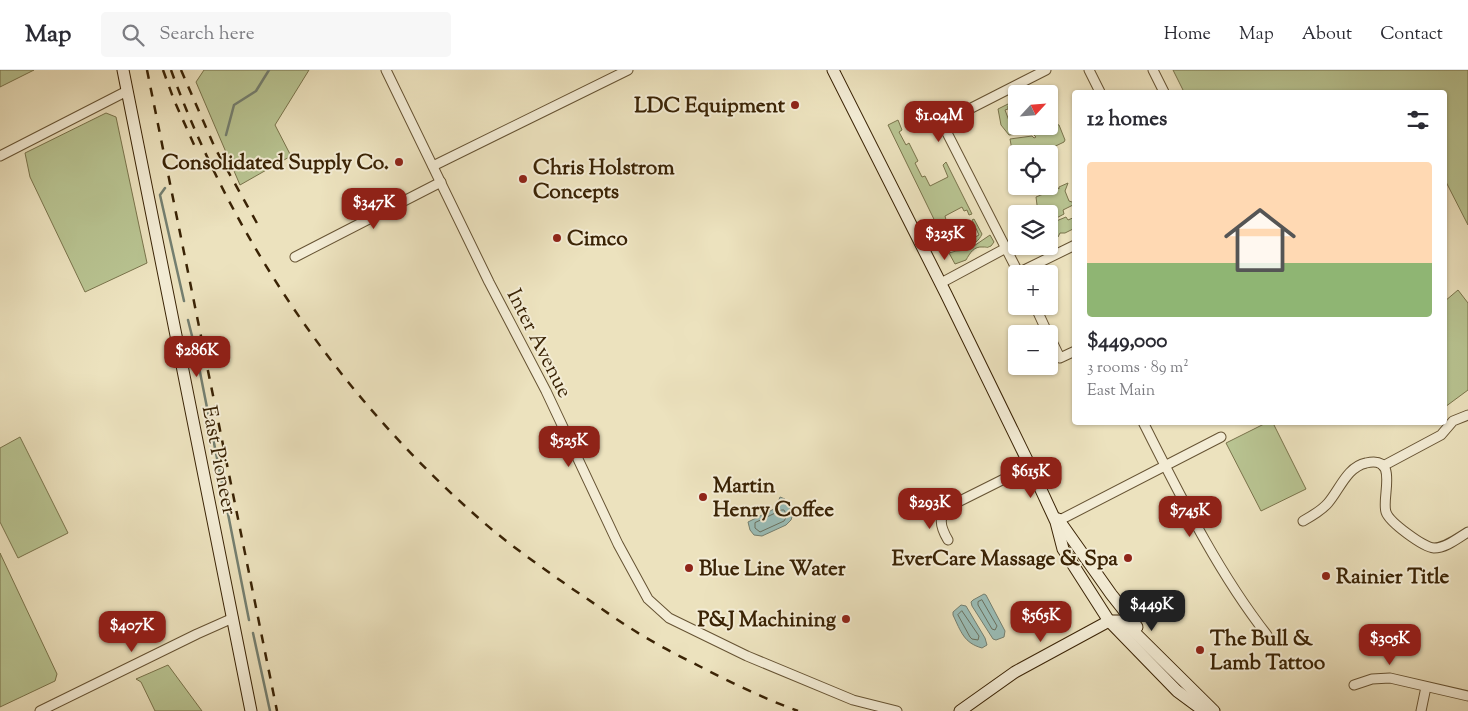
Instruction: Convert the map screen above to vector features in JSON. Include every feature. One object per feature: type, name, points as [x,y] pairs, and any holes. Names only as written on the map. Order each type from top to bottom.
[{"type":"main road","name":"East Pioneer","points":[[122,70],[251,711]]},
{"type":"main road","points":[[833,70],[941,284],[1057,521],[1082,552],[1111,594],[1179,678]]},
{"type":"main road","points":[[1057,521],[1063,548],[1110,621],[1177,691],[1204,711]]},
{"type":"main road","points":[[1082,552],[1108,604],[1110,621]]},
{"type":"main road","points":[[960,711],[1015,672],[1110,621],[1125,623],[1214,711]]},
{"type":"street","name":"Inter Avenue","points":[[386,70],[489,282],[546,391],[618,544],[648,599],[669,618],[747,656],[854,700],[898,711]]},
{"type":"street","points":[[433,166],[628,70]]},
{"type":"street","points":[[1015,265],[942,123],[1046,70]]},
{"type":"street","points":[[1089,70],[1099,90]]},
{"type":"street","points":[[1153,70],[1163,90]]},
{"type":"street","points":[[0,156],[127,91]]},
{"type":"street","points":[[295,257],[441,182]]},
{"type":"street","points":[[1035,265],[1072,246]]},
{"type":"street","points":[[941,284],[1006,248]]},
{"type":"street","points":[[1058,354],[1060,358],[1072,352]]},
{"type":"street","points":[[1382,466],[1441,435],[1453,421],[1468,414]]},
{"type":"street","points":[[1144,425],[1164,465],[1209,546],[1267,635]]},
{"type":"street","points":[[1057,521],[1221,436]]},
{"type":"street","points":[[1303,521],[1328,504],[1349,473],[1356,467],[1372,462],[1379,463],[1387,474],[1386,510],[1396,525],[1427,546],[1435,548],[1449,543],[1468,532]]},
{"type":"street","points":[[948,540],[940,524],[946,509],[1030,466]]},
{"type":"street","points":[[40,711],[233,618]]},
{"type":"street","points":[[1354,685],[1372,679],[1384,678],[1468,696]]},
{"type":"street","points":[[1421,711],[1426,687]]},
{"type":"green space","points":[[0,70],[34,70],[0,87]]},
{"type":"green space","points":[[204,70],[309,70],[275,125],[291,156],[240,185],[196,82]]},
{"type":"green space","points":[[1173,70],[1468,70],[1468,225],[1447,184],[1447,90],[1183,90]]},
{"type":"green space","points":[[1008,104],[1008,109],[1005,110],[1008,118],[1008,134],[1001,125],[998,109]]},
{"type":"green space","points":[[106,113],[116,117],[147,263],[85,292],[30,177],[25,153]]},
{"type":"green space","points":[[898,120],[902,130],[899,132],[906,145],[909,143],[918,161],[915,163],[922,177],[925,176],[930,186],[948,177],[943,165],[946,162],[972,214],[969,215],[967,210],[964,211],[962,207],[945,216],[946,220],[944,221],[947,226],[945,227],[947,232],[949,231],[956,245],[960,245],[979,235],[972,220],[974,219],[982,234],[976,242],[968,246],[949,250],[888,125]]},
{"type":"green space","points":[[1058,125],[1065,140],[1057,145],[1011,145],[1010,139],[1036,137],[1034,135],[1058,135]]},
{"type":"green space","points":[[1068,183],[1065,191],[1069,201],[1072,202],[1072,206],[1063,210],[1064,214],[1058,217],[1058,205],[1037,205],[1036,197],[1041,195],[1058,195],[1059,187]]},
{"type":"green space","points":[[1066,217],[1068,220],[1072,218],[1072,230],[1060,233],[1058,237],[1058,220]]},
{"type":"green space","points":[[990,235],[994,242],[991,246],[975,249],[966,260],[955,264],[949,253],[968,250]]},
{"type":"green space","points":[[1458,290],[1468,303],[1468,390],[1447,406],[1447,299]]},
{"type":"green space","points":[[1262,425],[1274,425],[1306,489],[1261,511],[1226,443]]},
{"type":"green space","points":[[20,437],[68,533],[18,558],[0,522],[0,448]]},
{"type":"green space","points":[[0,553],[57,674],[55,681],[0,707]]},
{"type":"green space","points":[[168,665],[202,711],[155,711],[141,682],[136,679]]},
{"type":"water","points":[[780,497],[785,499],[793,514],[791,520],[786,525],[762,536],[754,535],[750,530],[748,522],[776,508]]},
{"type":"water","points":[[984,594],[1005,631],[1004,637],[996,640],[993,639],[972,606],[971,602],[973,600]]},
{"type":"water","points":[[961,605],[966,606],[985,638],[987,645],[982,648],[967,640],[958,627],[953,612]]},
{"type":"waterway","points":[[226,135],[234,105],[256,91],[269,70]]},
{"type":"waterway","points":[[165,188],[160,195],[184,301]]},
{"type":"waterway","points":[[188,320],[249,620]]},
{"type":"waterway","points":[[253,633],[270,711]]},
{"type":"railway","points":[[147,70],[277,711]]},
{"type":"railway","points":[[163,70],[195,147]]},
{"type":"railway","points":[[171,70],[196,133],[226,194],[259,254],[295,311],[335,366],[378,418],[425,467],[474,514],[523,554],[642,636],[725,679],[798,711]]},
{"type":"railway","points":[[181,70],[215,148],[258,225]]},
{"type":"place","name":"LDC Equipment","points":[[795,105]]},
{"type":"place","name":"Consolidated Supply Co.","points":[[399,162]]},
{"type":"place","name":"Chris Holstrom Concepts","points":[[523,179]]},
{"type":"place","name":"Cimco","points":[[557,238]]},
{"type":"place","name":"Martin Henry Coffee","points":[[703,497]]},
{"type":"place","name":"EverCare Massage & Spa","points":[[1128,558]]},
{"type":"place","name":"Blue Line Water","points":[[689,568]]},
{"type":"place","name":"Rainier Title","points":[[1326,576]]},
{"type":"place","name":"P&J Machining","points":[[846,619]]},
{"type":"place","name":"The Bull & Lamb Tattoo","points":[[1200,650]]}]
